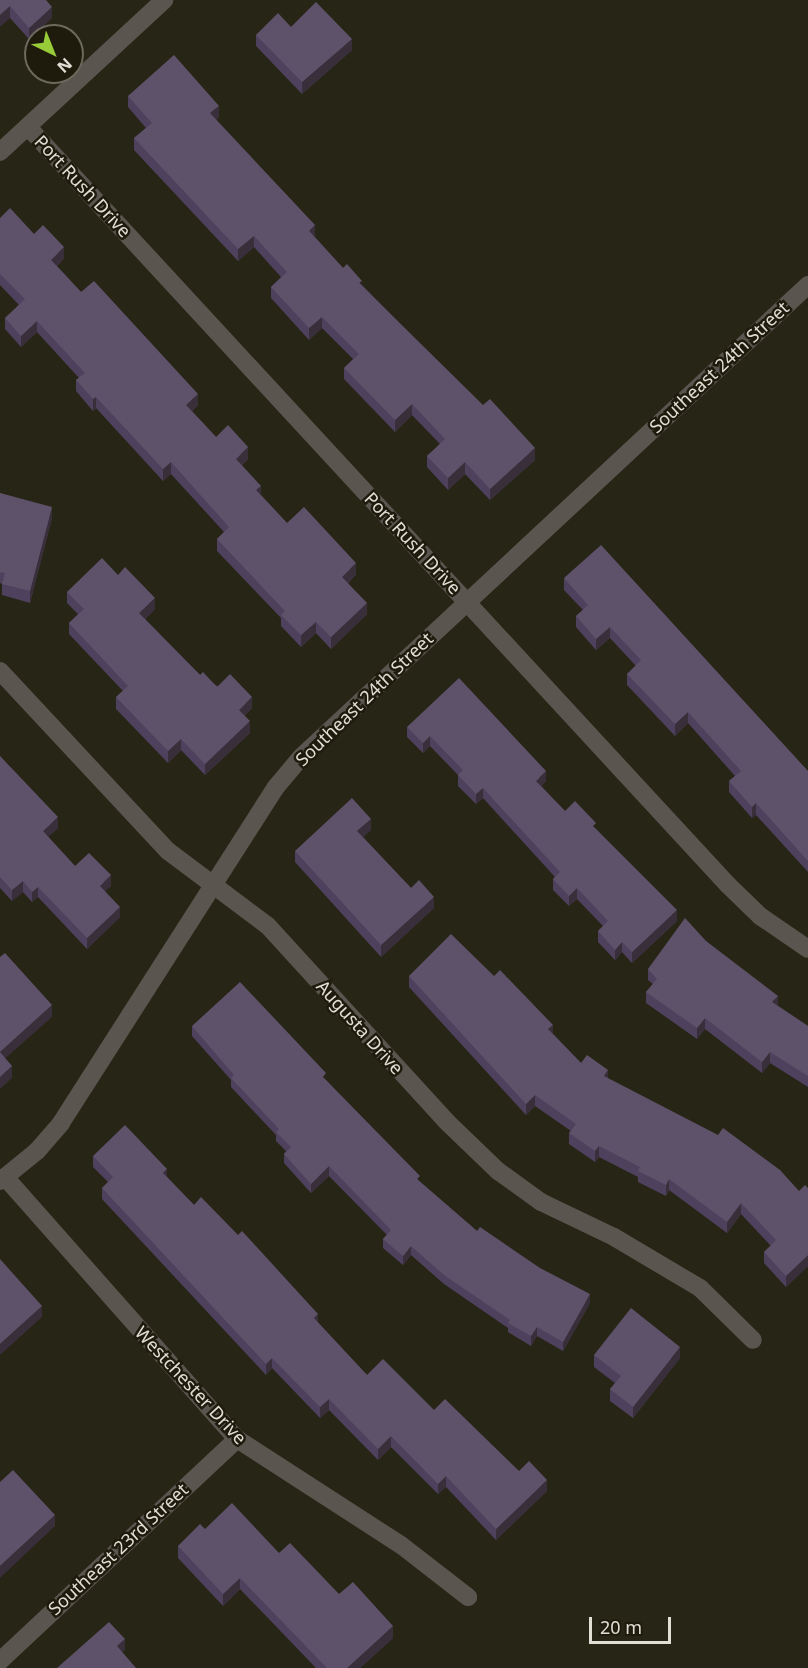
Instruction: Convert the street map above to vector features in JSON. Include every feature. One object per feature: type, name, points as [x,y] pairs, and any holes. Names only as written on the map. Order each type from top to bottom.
[{"type":"street","points":[[0,152],[164,0]]},
{"type":"street","name":"Port Rush Drive","points":[[28,127],[728,885],[760,916],[808,949]]},
{"type":"street","name":"Southeast 24th Street","points":[[2,1179],[37,1150],[61,1123],[276,787],[301,757],[808,285]]},
{"type":"street","name":"Augusta Drive","points":[[0,671],[168,851],[268,926],[447,1122],[498,1171],[541,1202],[614,1237],[700,1288],[753,1340]]},
{"type":"street","name":"Westchester Drive","points":[[2,1179],[237,1439],[401,1545],[468,1597]]},
{"type":"street","name":"Southeast 23rd Street","points":[[0,1660],[237,1439]]},
{"type":"building","points":[[0,0],[46,0],[52,7],[33,24],[26,24],[10,6],[0,15]]},
{"type":"building","points":[[316,2],[352,39],[302,82],[256,35],[278,13],[291,27]]},
{"type":"building","points":[[174,55],[219,106],[210,113],[315,225],[309,231],[343,268],[347,264],[362,281],[359,283],[483,405],[490,399],[535,448],[490,489],[465,462],[448,478],[427,456],[445,439],[412,404],[395,420],[344,368],[359,354],[322,317],[309,328],[271,287],[287,272],[254,236],[238,249],[134,138],[152,123],[128,96]]},
{"type":"building","points":[[10,208],[34,234],[43,225],[64,247],[51,260],[81,292],[94,281],[198,394],[186,405],[216,437],[228,425],[248,447],[236,459],[261,486],[256,490],[287,523],[304,507],[356,563],[342,577],[367,603],[331,637],[316,622],[301,635],[281,615],[285,611],[217,539],[229,527],[171,462],[163,469],[96,397],[93,399],[76,380],[85,373],[37,321],[21,336],[5,318],[25,299],[0,274],[0,218]]},
{"type":"building","points":[[0,493],[52,507],[30,591],[2,584],[5,573],[0,572]]},
{"type":"building","points":[[601,545],[808,771],[808,861],[756,803],[752,807],[729,781],[741,771],[688,712],[675,724],[627,674],[641,660],[610,627],[596,639],[576,616],[588,605],[564,578]]},
{"type":"building","points":[[102,558],[118,575],[125,567],[155,598],[139,613],[200,675],[203,672],[217,687],[230,674],[252,697],[239,710],[250,721],[205,764],[181,739],[168,751],[116,697],[128,686],[69,623],[84,609],[67,592]]},
{"type":"building","points":[[459,678],[546,771],[536,781],[565,811],[575,801],[596,823],[593,826],[677,910],[632,952],[622,942],[615,950],[598,931],[608,921],[577,888],[569,896],[553,879],[560,872],[483,788],[476,794],[458,775],[463,770],[430,736],[423,743],[407,727]]},
{"type":"building","points":[[0,756],[58,817],[43,831],[75,866],[89,853],[111,875],[100,886],[120,907],[87,938],[38,887],[32,892],[23,881],[12,890],[0,877]]},
{"type":"building","points":[[352,798],[371,819],[357,831],[411,888],[419,880],[434,897],[381,945],[295,851]]},
{"type":"building","points":[[685,918],[706,941],[778,996],[772,1002],[808,1026],[808,1076],[770,1052],[762,1062],[705,1018],[697,1028],[646,992],[657,979],[648,969]]},
{"type":"building","points":[[451,934],[494,976],[500,970],[553,1025],[548,1029],[581,1063],[587,1055],[608,1070],[604,1076],[718,1135],[723,1128],[780,1170],[799,1191],[805,1185],[808,1188],[808,1255],[786,1276],[764,1252],[776,1240],[741,1203],[727,1222],[669,1179],[666,1185],[638,1171],[640,1167],[599,1146],[595,1151],[569,1133],[576,1124],[535,1095],[526,1104],[409,976]]},
{"type":"building","points":[[5,953],[52,1005],[0,1052],[0,957]]},
{"type":"building","points":[[240,982],[326,1073],[323,1077],[420,1176],[417,1179],[477,1231],[480,1227],[540,1268],[590,1294],[563,1342],[537,1327],[531,1336],[508,1323],[510,1320],[444,1275],[411,1246],[403,1256],[383,1239],[391,1230],[329,1166],[311,1184],[284,1154],[291,1147],[276,1132],[279,1129],[231,1078],[234,1075],[192,1026]]},
{"type":"building","points":[[0,1052],[12,1066],[0,1077]]},
{"type":"building","points":[[125,1125],[167,1169],[163,1173],[194,1205],[201,1197],[238,1235],[242,1231],[318,1314],[314,1318],[367,1375],[383,1359],[434,1410],[445,1399],[519,1471],[529,1461],[547,1480],[496,1529],[446,1476],[438,1484],[391,1436],[378,1449],[329,1399],[320,1407],[272,1358],[266,1364],[102,1188],[113,1177],[93,1156]]},
{"type":"building","points":[[0,1259],[42,1306],[0,1344]]},
{"type":"building","points":[[631,1308],[680,1347],[633,1407],[610,1389],[621,1376],[594,1355]]},
{"type":"building","points":[[13,1470],[55,1515],[0,1566],[0,1482]]},
{"type":"building","points":[[232,1503],[279,1553],[290,1543],[339,1594],[353,1582],[393,1626],[347,1668],[327,1668],[240,1578],[223,1594],[178,1546],[200,1524],[205,1529]]},
{"type":"building","points":[[109,1622],[125,1639],[117,1646],[136,1668],[57,1668]]}]
